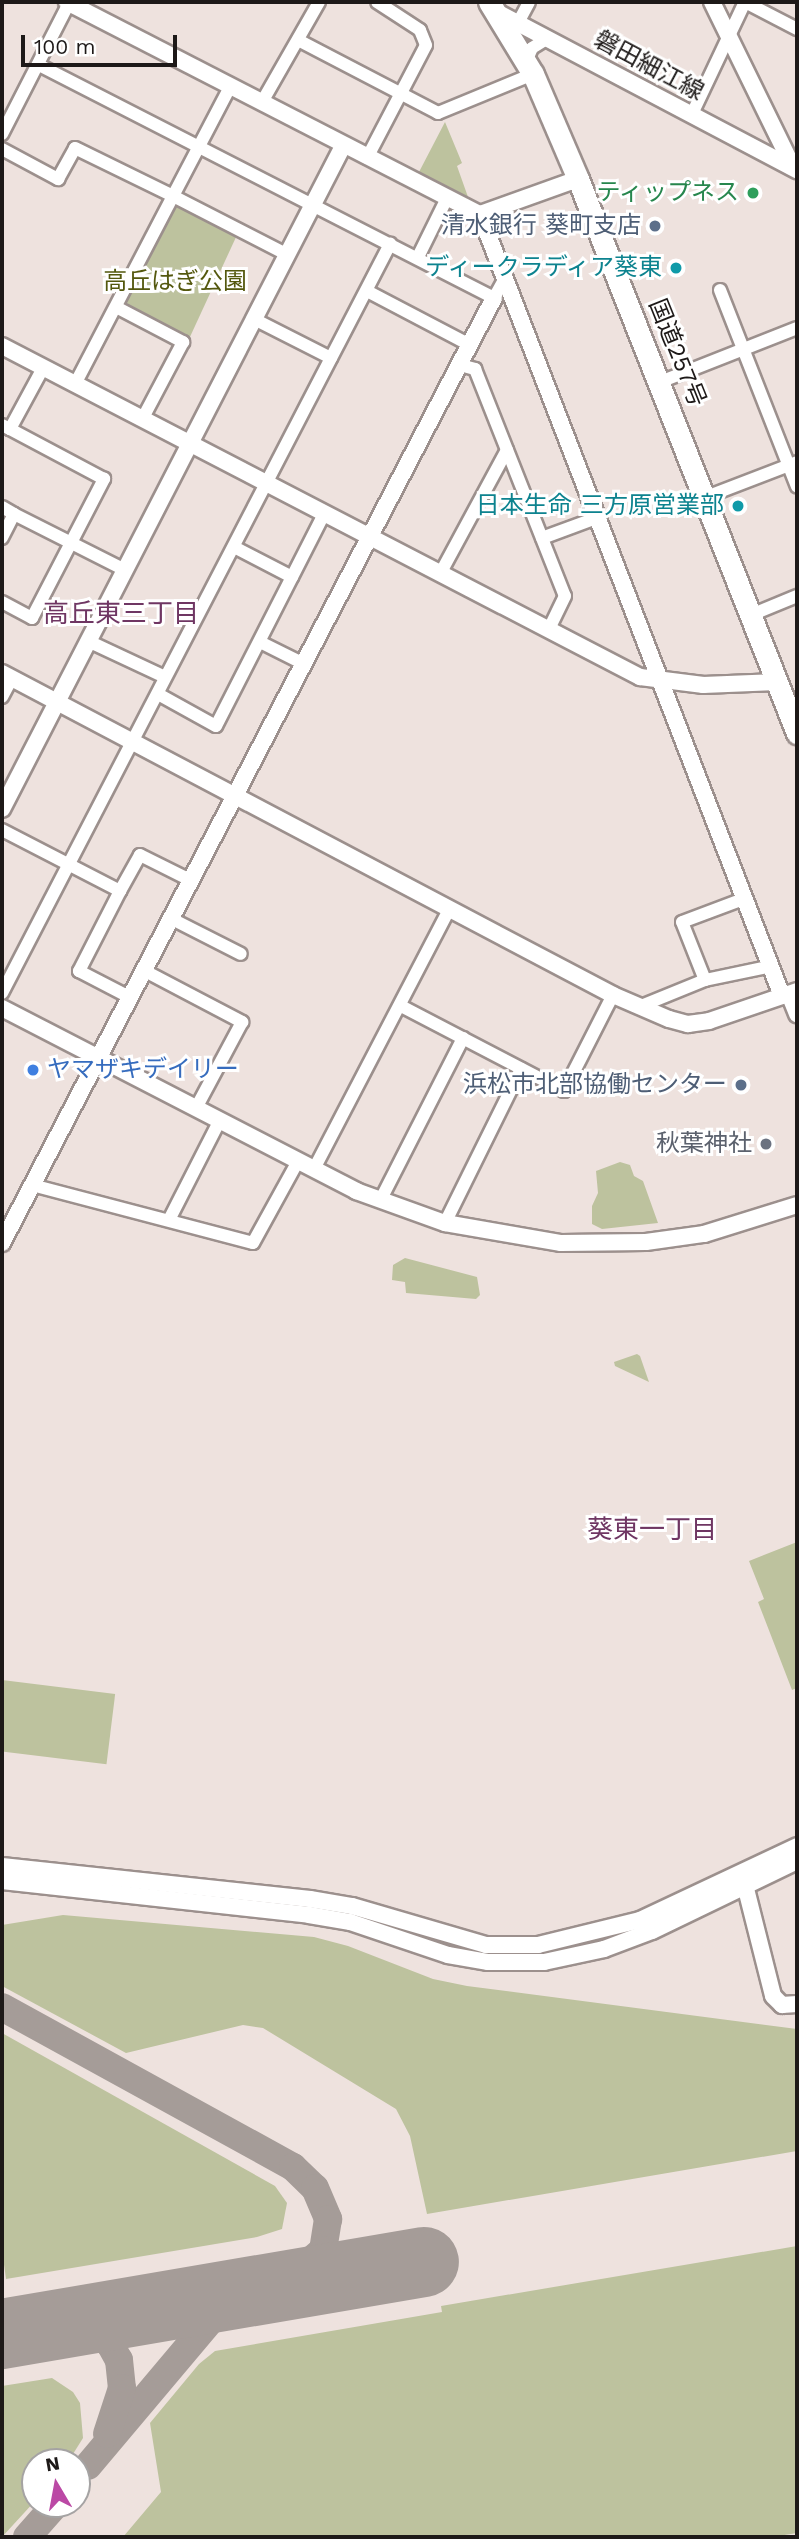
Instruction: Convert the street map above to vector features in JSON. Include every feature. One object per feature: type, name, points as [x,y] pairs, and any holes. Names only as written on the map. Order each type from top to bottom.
[{"type":"highway","name":"国道257号","points":[[488,5],[530,68],[578,179],[706,497],[797,733]]},
{"type":"street","points":[[2,134],[39,65],[68,2],[91,7],[230,87],[446,200],[480,214],[578,179]]},
{"type":"street","points":[[262,102],[319,2]]},
{"type":"street","points":[[367,158],[425,48],[424,34],[377,2]]},
{"type":"street","points":[[519,21],[529,2]]},
{"type":"street","points":[[712,2],[796,169]]},
{"type":"street","points":[[692,114],[745,2],[797,29]]},
{"type":"street","name":"磐田細江線","points":[[488,5],[796,169]]},
{"type":"street","points":[[298,40],[399,95],[443,113],[530,68],[531,48],[548,38]]},
{"type":"street","points":[[39,65],[494,298]]},
{"type":"street","points":[[76,382],[230,87]]},
{"type":"street","points":[[2,809],[6,787],[57,701],[344,146]]},
{"type":"street","points":[[2,149],[58,179],[75,148],[288,255]]},
{"type":"street","points":[[418,257],[446,200]]},
{"type":"street","points":[[480,214],[772,966],[789,994],[797,1014]]},
{"type":"street","points":[[2,993],[390,244]]},
{"type":"street","points":[[2,1243],[505,278]]},
{"type":"street","points":[[720,290],[793,464],[797,486]]},
{"type":"street","points":[[367,291],[470,345]]},
{"type":"street","points":[[116,307],[183,342],[144,418]]},
{"type":"street","points":[[256,320],[331,358]]},
{"type":"street","points":[[660,382],[797,328]]},
{"type":"street","points":[[2,345],[640,677],[662,683],[761,685],[777,682]]},
{"type":"street","points":[[460,365],[475,369],[565,596],[549,629]]},
{"type":"street","points":[[2,602],[32,618],[104,479],[6,427],[43,368]]},
{"type":"street","points":[[440,573],[507,450]]},
{"type":"street","points":[[706,497],[793,464]]},
{"type":"street","points":[[2,507],[125,570]]},
{"type":"street","points":[[2,538],[14,514]]},
{"type":"street","points":[[158,694],[216,726],[324,514]]},
{"type":"street","points":[[542,538],[599,517]]},
{"type":"street","points":[[234,547],[292,577]]},
{"type":"street","points":[[751,615],[797,596]]},
{"type":"street","points":[[88,641],[165,677]]},
{"type":"street","points":[[260,642],[304,664]]},
{"type":"street","points":[[2,697],[7,676],[613,995],[688,1024],[789,994]]},
{"type":"street","points":[[2,830],[120,891]]},
{"type":"street","points":[[131,998],[79,971],[120,891],[140,855],[192,881]]},
{"type":"street","points":[[705,980],[682,922],[746,898]]},
{"type":"street","points":[[314,1169],[450,908]]},
{"type":"street","points":[[172,919],[242,954]]},
{"type":"street","points":[[641,1006],[705,980],[772,966]]},
{"type":"street","points":[[145,971],[242,1022],[196,1108]]},
{"type":"street","points":[[401,1006],[564,1091],[613,995]]},
{"type":"street","points":[[2,1008],[314,1169],[380,1201],[444,1223],[561,1243],[646,1242],[704,1234],[797,1205]]},
{"type":"street","points":[[380,1201],[463,1038]]},
{"type":"street","points":[[444,1223],[521,1069]]},
{"type":"street","points":[[169,1220],[220,1120]]},
{"type":"street","points":[[32,1185],[253,1243],[298,1161]]},
{"type":"street","points":[[2,1881],[309,1915],[350,1922],[448,1955],[488,1962],[544,1962],[604,1949],[653,1931],[797,1846]]},
{"type":"street","points":[[2,1866],[330,1902],[450,1937],[499,1945],[538,1945],[594,1935],[797,1861]]},
{"type":"street","points":[[740,1880],[774,1996],[782,2005],[797,2004]]},
{"type":"green space","points":[[445,122],[462,163],[457,166],[468,197],[419,172]]},
{"type":"green space","name":"高丘はぎ公園","points":[[180,205],[237,235],[189,339],[128,307],[126,298],[174,206]]},
{"type":"green space","points":[[620,1162],[630,1165],[634,1176],[643,1181],[658,1223],[602,1229],[592,1224],[592,1206],[598,1193],[596,1171]]},
{"type":"green space","points":[[405,1258],[477,1277],[480,1295],[476,1299],[406,1293],[405,1282],[392,1280],[393,1265]]},
{"type":"green space","points":[[637,1354],[649,1382],[615,1366],[614,1362]]},
{"type":"green space","points":[[797,1542],[797,1688],[792,1690],[758,1602],[764,1599],[749,1561]]},
{"type":"green space","points":[[2,1680],[115,1694],[106,1764],[2,1752]]},
{"type":"green space","points":[[63,1915],[314,1937],[348,1946],[433,1979],[467,1986],[797,2029],[797,2151],[427,2214],[410,2136],[396,2109],[263,2028],[243,2025],[126,2053],[2,1986],[2,1925]]},
{"type":"green space","points":[[2,2033],[275,2186],[287,2203],[282,2229],[257,2237],[6,2279],[2,2250]]},
{"type":"green space","points":[[797,2246],[797,2533],[772,2537],[123,2537],[161,2492],[150,2423],[199,2364],[215,2351],[442,2312],[441,2306]]},
{"type":"green space","points":[[52,2378],[73,2392],[80,2403],[83,2438],[77,2448],[21,2448],[21,2516],[2,2537],[2,2386]]},
{"type":"taxiway","points":[[2,2007],[293,2167],[315,2188],[328,2219],[323,2250],[295,2274],[249,2293],[215,2315],[91,2462]]},
{"type":"taxiway","points":[[56,2324],[95,2331],[110,2344],[119,2360],[122,2388],[107,2434]]},
{"type":"taxiway","points":[[27,2537],[44,2518]]},
{"type":"runway","points":[[2,2334],[424,2262]]},
{"type":"place","name":"ティップネス","points":[[753,193]]},
{"type":"place","name":"清水銀行 葵町支店","points":[[655,226]]},
{"type":"place","name":"ディークラディア葵東","points":[[676,268]]},
{"type":"place","name":"日本生命 三方原営業部","points":[[738,506]]},
{"type":"place","name":"ヤマザキデイリー","points":[[33,1070]]},
{"type":"place","name":"浜松市北部協働センター","points":[[741,1085]]},
{"type":"place","name":"秋葉神社","points":[[766,1144]]},
{"type":"district","name":"高丘東三丁目","points":[[121,614]]},
{"type":"district","name":"葵東一丁目","points":[[652,1530]]}]
